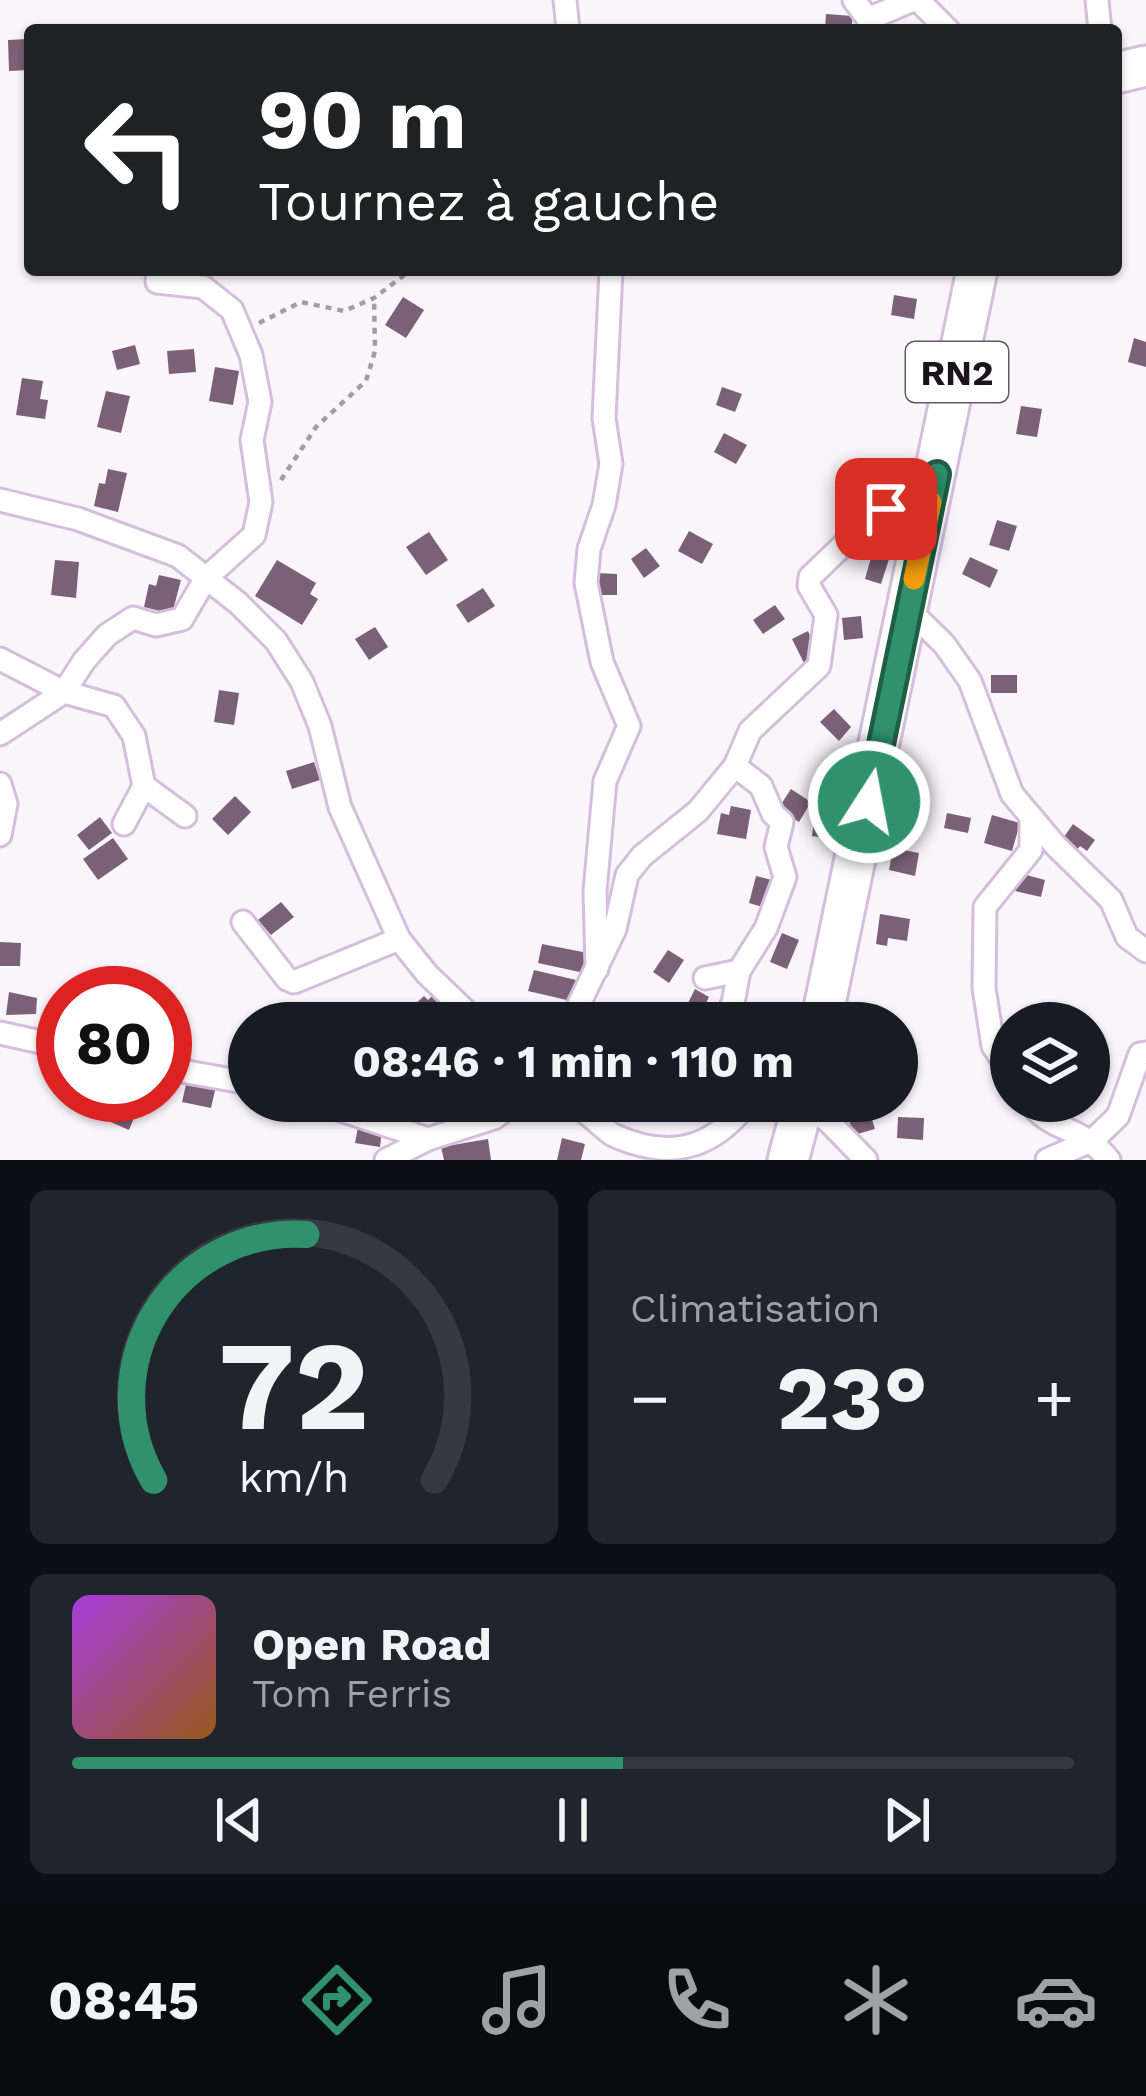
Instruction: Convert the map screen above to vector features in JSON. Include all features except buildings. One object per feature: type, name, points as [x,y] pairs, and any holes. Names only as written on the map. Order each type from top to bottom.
[{"type":"highway","name":"RN2","points":[[825,1002],[976,276]]},
{"type":"highway","points":[[788,1160],[798,1122]]},
{"type":"street","points":[[864,16],[916,0],[942,24]]},
{"type":"street","points":[[0,734],[64,692],[107,635],[133,618],[156,625],[182,619],[206,578],[254,535],[261,502],[252,440],[260,403],[243,331],[232,310],[203,287],[157,281],[157,276]]},
{"type":"street","points":[[597,969],[595,891],[604,782],[629,726],[602,662],[586,583],[589,549],[604,506],[610,464],[604,418],[611,276]]},
{"type":"street","points":[[580,1002],[615,929],[627,875],[642,856],[698,811],[735,766],[750,731],[819,666],[826,615],[808,586],[810,577],[859,530],[937,474]]},
{"type":"street","points":[[0,500],[134,538],[178,556],[276,640],[302,682],[320,726],[340,807],[399,939],[456,1002]]},
{"type":"street","points":[[908,609],[944,644],[970,681],[1002,776],[1031,817],[1111,900],[1126,938],[1146,951]]},
{"type":"street","points":[[0,659],[64,692],[113,706],[134,736],[144,786],[124,824]]},
{"type":"street","points":[[733,1002],[739,971],[766,928],[785,877],[776,847],[782,821],[773,814],[761,786],[735,766]]},
{"type":"street","points":[[0,784],[6,804],[0,835]]},
{"type":"street","points":[[144,786],[184,816]]},
{"type":"street","points":[[990,1027],[984,988],[985,907],[1031,850],[1031,817]]},
{"type":"street","points":[[242,922],[294,982],[399,939]]},
{"type":"street","points":[[705,978],[739,971]]},
{"type":"street","points":[[0,1033],[36,1041]]},
{"type":"street","points":[[1047,1160],[1093,1139],[1118,1116],[1140,1054],[1146,1053]]},
{"type":"street","points":[[192,1073],[228,1079]]},
{"type":"street","points":[[377,1122],[428,1139]]},
{"type":"street","points":[[386,1160],[428,1139],[481,1122]]},
{"type":"street","points":[[599,1122],[647,1155],[676,1158],[700,1147],[731,1122]]},
{"type":"street","points":[[829,1122],[866,1160]]},
{"type":"street","points":[[1052,1122],[1093,1139],[1109,1160]]},
{"type":"path","points":[[243,331],[301,302],[344,311],[374,298],[402,276]]},
{"type":"path","points":[[261,502],[316,427],[367,381],[375,351],[374,298]]},
{"type":"slow traffic","points":[[914,579],[931,502]]},
{"type":"route","points":[[869,802],[937,474],[886,509]]}]
